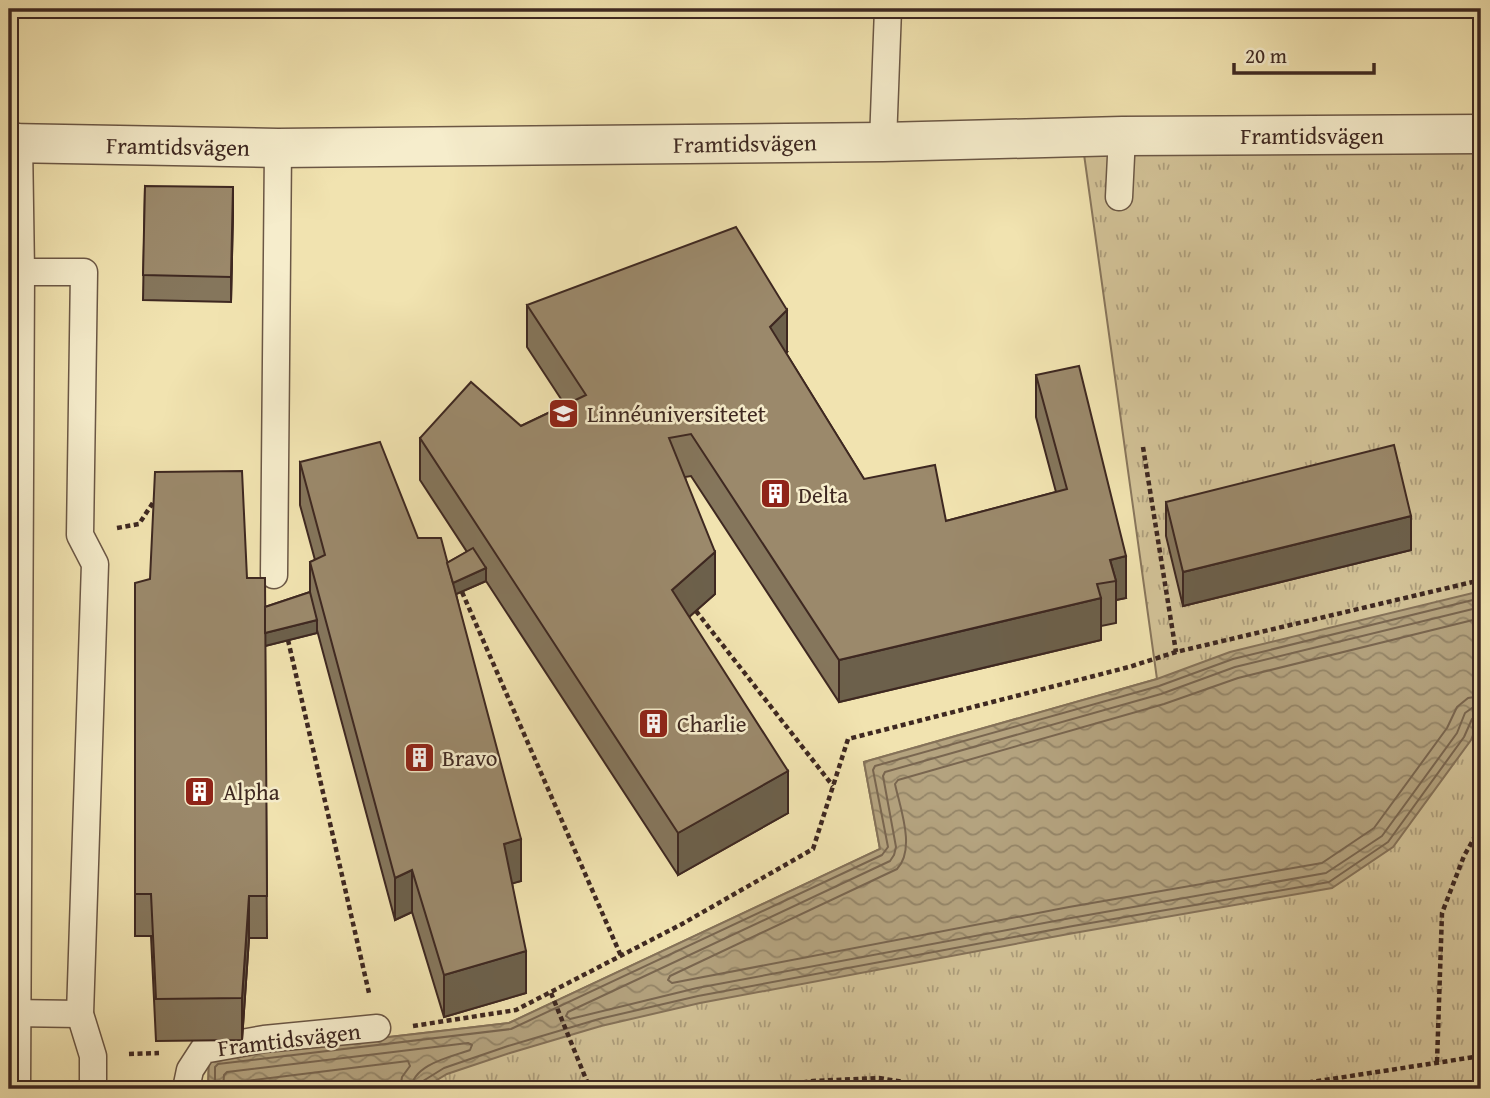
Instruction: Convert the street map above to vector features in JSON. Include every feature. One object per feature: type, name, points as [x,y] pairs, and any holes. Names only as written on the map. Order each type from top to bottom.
[{"type":"street","name":"Framtidsvägen","points":[[11,143],[278,148],[883,142],[1122,136],[1481,134]]},
{"type":"street","points":[[11,143],[15,272],[11,1089]]},
{"type":"lane","points":[[883,142],[888,9]]},
{"type":"lane","points":[[1119,197],[1122,136]]},
{"type":"lane","points":[[274,575],[278,148]]},
{"type":"lane","points":[[15,272],[84,272],[80,535],[95,564],[80,1014],[93,1055],[93,1089]]},
{"type":"lane","points":[[11,1013],[80,1014]]},
{"type":"lane","name":"Framtidsvägen","points":[[186,1089],[190,1070],[203,1051],[264,1039],[377,1028]]},
{"type":"path","points":[[11,143],[16,9]]},
{"type":"path","points":[[1143,447],[1176,652]]},
{"type":"path","points":[[139,524],[163,488]]},
{"type":"path","points":[[288,640],[377,1028],[428,1025],[516,1010],[682,924],[813,849],[848,739],[1129,667],[1176,652],[1481,580]]},
{"type":"path","points":[[462,592],[621,956]]},
{"type":"path","points":[[696,611],[833,786]]},
{"type":"path","points":[[1437,1062],[1442,913],[1464,856],[1481,825]]},
{"type":"path","points":[[551,993],[590,1089]]},
{"type":"path","points":[[93,1055],[203,1051]]},
{"type":"path","points":[[1266,1089],[1481,1056]]},
{"type":"path","points":[[752,1089],[813,1081],[879,1079],[946,1089]]},
{"type":"green space","points":[[1082,140],[1481,146],[1481,1089],[208,1089],[209,1058],[509,1023],[880,849],[864,762],[1157,679]]},
{"type":"water","points":[[1481,591],[1481,715],[1471,740],[1393,847],[1332,888],[700,1003],[601,1026],[510,1053],[447,1074],[422,1089],[208,1089],[209,1058],[509,1023],[880,849],[864,762],[1157,679],[1230,652]]},
{"type":"building","points":[[145,186],[233,187],[231,277],[143,275]]},
{"type":"building","points":[[736,227],[787,310],[770,327],[864,479],[935,465],[946,521],[1067,489],[1036,375],[1079,366],[1126,556],[1110,560],[1116,581],[1097,584],[1101,598],[839,660],[691,434],[669,438],[715,552],[672,590],[788,771],[678,833],[420,438],[471,382],[521,426],[586,395],[527,305]]},
{"type":"building","name":"Bravo","points":[[380,442],[418,538],[441,538],[521,839],[504,844],[526,951],[444,975],[412,870],[395,878],[310,562],[325,555],[300,462]]},
{"type":"building","points":[[1394,445],[1411,516],[1183,572],[1166,502]]},
{"type":"building","name":"Alpha","points":[[242,471],[247,578],[265,578],[267,896],[249,896],[242,998],[156,999],[151,894],[135,894],[135,583],[150,579],[155,472]]},
{"type":"building","points":[[473,548],[486,568],[453,583],[447,563]]},
{"type":"building","points":[[310,592],[317,620],[265,633],[265,607]]},
{"type":"place","name":"Linnéuniversitetet","points":[[564,413]]},
{"type":"place","name":"Delta","points":[[775,494]]},
{"type":"place","name":"Charlie","points":[[654,723]]},
{"type":"place","name":"Bravo","points":[[419,757]]},
{"type":"place","name":"Alpha","points":[[200,791]]}]
